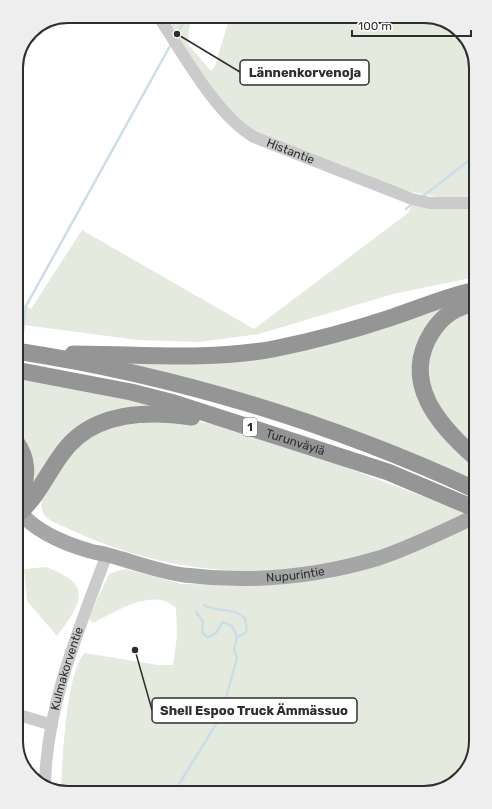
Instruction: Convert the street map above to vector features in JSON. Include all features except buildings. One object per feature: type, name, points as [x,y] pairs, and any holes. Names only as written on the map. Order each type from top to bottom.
[{"type":"highway","points":[[35,354],[101,354],[146,357],[214,355],[272,349],[337,334],[469,292]]},
{"type":"highway","points":[[469,304],[462,306],[448,314],[435,327],[427,340],[420,364],[420,376],[428,402],[438,419],[469,451]]},
{"type":"highway","name":"Turunväylä","points":[[23,352],[135,374],[233,399],[395,455],[469,487]]},
{"type":"highway","name":"Turunväylä","points":[[23,371],[131,392],[225,419],[388,472],[469,506]]},
{"type":"highway","points":[[23,507],[32,500],[62,453],[78,436],[94,426],[110,419],[153,413],[207,419],[225,419]]},
{"type":"highway","points":[[23,455],[26,470],[26,483],[23,494]]},
{"type":"main road","name":"Nupurintie","points":[[23,516],[30,523],[50,534],[90,551],[107,554],[146,567],[184,575],[222,578],[272,577],[310,574],[380,557],[469,519]]},
{"type":"street","name":"Histantie","points":[[163,23],[226,114],[234,123],[254,137],[412,199],[430,203],[469,203]]},
{"type":"street","name":"Kulmakorventie","points":[[46,780],[52,725],[69,661],[107,554]]},
{"type":"street","points":[[23,716],[52,725]]},
{"type":"shaded area","points":[[166,23],[191,23],[189,27],[188,44],[211,71],[215,66],[228,23],[427,23],[439,25],[458,38],[464,48],[469,62],[469,197],[445,199],[390,187],[251,131],[228,112]]},
{"type":"shaded area","points":[[413,204],[469,207],[469,278],[393,294],[259,334],[198,342],[138,340],[23,325],[23,304],[31,309],[82,230],[254,329],[408,213]]},
{"type":"shaded area","points":[[456,305],[417,375],[469,452],[469,479],[106,359],[185,361]]},
{"type":"shaded area","points":[[469,308],[469,446],[447,424],[424,380],[431,340]]},
{"type":"shaded area","points":[[23,379],[57,384],[158,406],[101,417],[34,491],[23,457]]},
{"type":"shaded area","points":[[174,419],[221,425],[300,450],[467,513],[398,544],[363,556],[327,565],[290,570],[252,571],[215,569],[178,564],[142,556],[107,545],[51,521],[44,515],[41,507],[42,496],[71,447],[112,423]]},
{"type":"shaded area","points":[[469,525],[469,747],[464,761],[454,775],[444,781],[430,786],[61,785],[62,761],[69,697],[73,678],[79,662],[85,653],[158,665],[173,665],[177,636],[176,608],[167,602],[146,600],[134,603],[93,623],[90,620],[90,615],[109,574],[126,569],[182,584],[259,585],[328,579],[394,557]]},
{"type":"shaded area","points":[[46,567],[62,574],[72,581],[77,588],[79,596],[72,614],[57,636],[27,601],[24,569]]},
{"type":"waterway","points":[[177,34],[183,23]]},
{"type":"waterway","points":[[23,322],[26,306],[170,46]]},
{"type":"waterway","points":[[423,196],[469,160]]},
{"type":"waterway","points":[[406,209],[411,205]]},
{"type":"waterway","points":[[23,332],[24,322]]},
{"type":"waterway","points":[[178,786],[221,716],[237,658],[234,649],[237,637],[247,631],[245,618],[236,612],[215,609],[204,605]]},
{"type":"waterway","points":[[196,612],[203,622],[202,632],[207,637],[215,634],[223,622],[232,626],[237,637]]},
{"type":"place","name":"Lännenkorvenoja","points":[[177,34]]},
{"type":"place","name":"Shell Espoo Truck Ämmässuo","points":[[135,650]]}]
